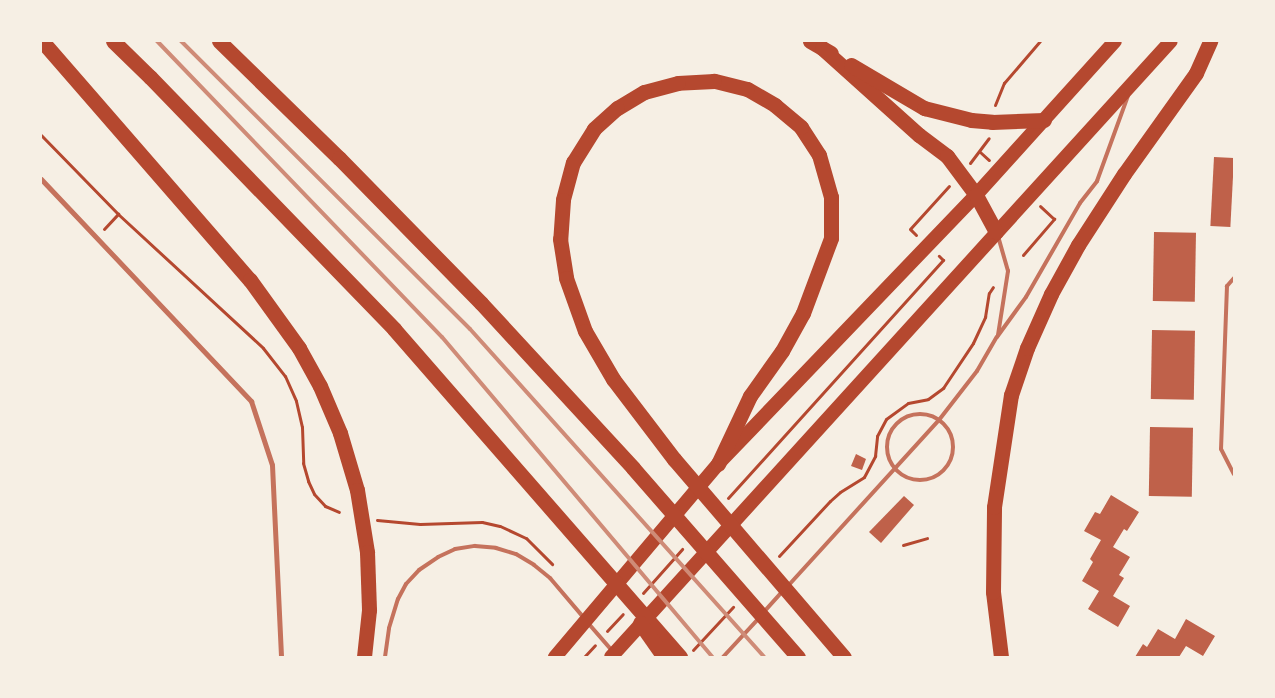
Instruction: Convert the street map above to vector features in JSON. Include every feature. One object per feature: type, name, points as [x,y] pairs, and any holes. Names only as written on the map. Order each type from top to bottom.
[{"type":"highway","points":[[42,41],[250,280],[298,348],[320,386],[340,433],[357,490],[368,552],[368,610],[364,657]]},
{"type":"highway","points":[[113,41],[170,97],[394,329],[680,657]]},
{"type":"highway","points":[[219,41],[339,158],[480,303],[633,468],[798,657]]},
{"type":"highway","points":[[611,657],[1170,41]]},
{"type":"highway","points":[[1001,657],[993,592],[994,507],[1011,395],[1026,348],[1051,294],[1078,245],[1124,174],[1196,73],[1210,41]]},
{"type":"highway","points":[[816,45],[919,135],[947,156],[976,195],[996,232]]},
{"type":"highway","points":[[816,45],[924,108],[984,122],[1044,120]]},
{"type":"highway","points":[[555,657],[580,630],[718,464],[976,195],[1109,45]]},
{"type":"highway","points":[[718,464],[750,396],[782,351],[803,313],[831,238],[832,197],[819,155],[801,127],[775,105],[747,89],[714,81],[678,82],[644,92],[617,108],[594,128],[573,162],[563,200],[560,239],[566,278],[585,330],[613,379],[636,411],[674,459],[844,657]]},
{"type":"highway","points":[[584,545],[664,657]]},
{"type":"street","points":[[41,178],[251,401],[272,465],[281,657]]},
{"type":"lane","points":[[723,657],[939,420],[977,371],[997,337],[1026,297],[1058,238],[1097,181],[1134,80]]},
{"type":"lane","points":[[996,232],[1008,271],[997,337]]},
{"type":"lane","points":[[1234,278],[1227,286],[1221,449],[1234,474]]},
{"type":"lane","points":[[930,415],[939,420],[949,432],[953,448],[945,469],[936,476],[914,480],[904,476],[895,469],[887,449],[892,429],[909,416],[930,415]]},
{"type":"lane","points":[[385,657],[389,628],[398,599],[406,584],[419,570],[438,557],[455,549],[474,546],[496,548],[516,554],[534,565],[550,578],[617,657]]},
{"type":"path","points":[[994,107],[1004,83],[1040,41]]},
{"type":"path","points":[[41,135],[118,214],[263,348],[285,376],[296,401],[302,427],[303,463],[314,494],[325,506],[339,512]]},
{"type":"path","points":[[969,164],[989,140]]},
{"type":"path","points":[[980,152],[986,157]]},
{"type":"path","points":[[916,235],[910,229],[950,185]]},
{"type":"path","points":[[97,237],[118,214]]},
{"type":"path","points":[[1023,255],[1054,219],[1050,214]]},
{"type":"path","points":[[725,502],[943,260],[940,257]]},
{"type":"path","points":[[789,545],[840,492],[864,478],[874,456],[877,436],[886,419],[908,403],[928,399],[943,388],[973,343],[985,317],[989,293],[995,284]]},
{"type":"path","points":[[903,545],[927,538]]},
{"type":"path","points":[[640,596],[686,545]]},
{"type":"path","points":[[607,632],[627,610]]},
{"type":"path","points":[[584,657],[600,639]]},
{"type":"building","points":[[1214,157],[1234,158],[1230,227],[1210,226]]},
{"type":"building","points":[[1154,232],[1196,233],[1195,302],[1153,301]]},
{"type":"building","points":[[1152,330],[1195,331],[1194,400],[1151,399]]},
{"type":"building","points":[[1150,427],[1193,428],[1192,497],[1149,496]]},
{"type":"building","points":[[856,454],[866,459],[862,470],[851,466]]},
{"type":"building","points":[[1111,495],[1139,512],[1127,531],[1124,529],[1113,547],[1130,557],[1119,575],[1124,578],[1113,596],[1130,606],[1118,627],[1088,609],[1099,591],[1082,581],[1093,562],[1090,559],[1101,540],[1084,531],[1095,512],[1100,514]]},
{"type":"building","points":[[904,496],[914,505],[881,543],[869,532]]},
{"type":"building","points":[[1186,619],[1215,636],[1203,656],[1186,646],[1179,657],[1135,657],[1143,644],[1147,647],[1158,629],[1175,639]]},
{"type":"railway","points":[[157,41],[442,337],[712,657]]},
{"type":"railway","points":[[181,41],[470,329],[764,657]]}]
